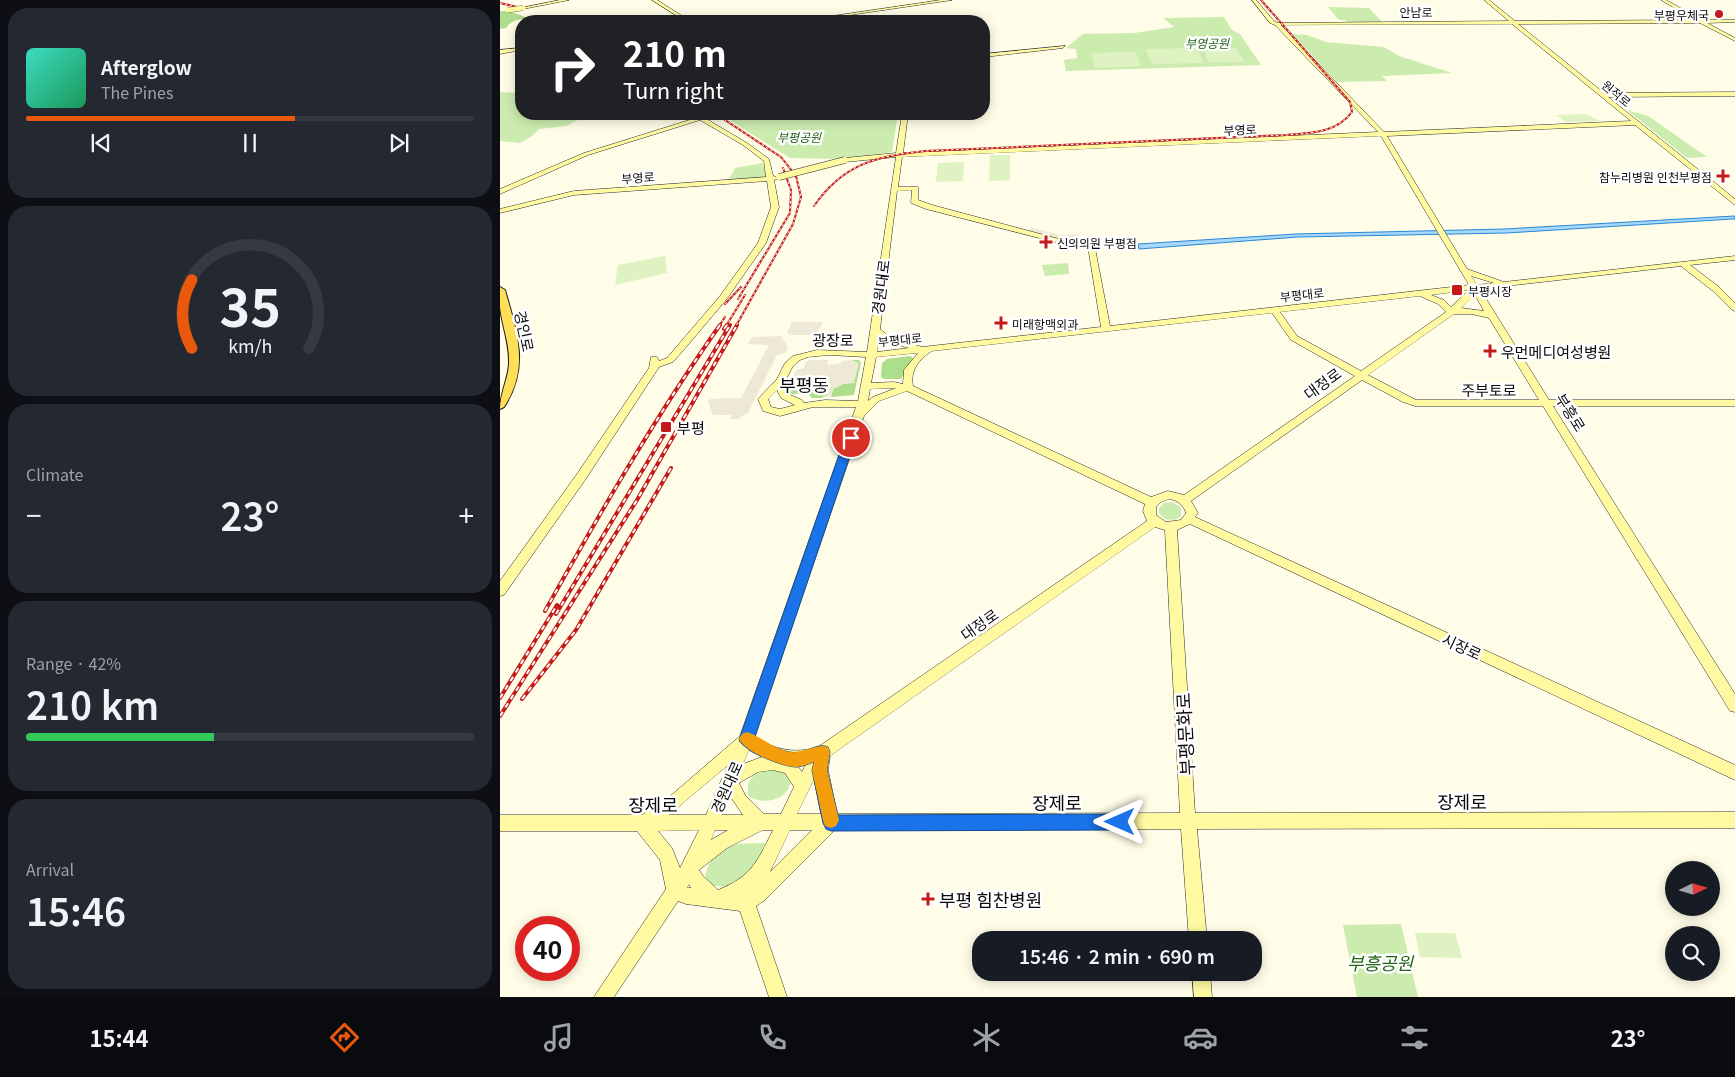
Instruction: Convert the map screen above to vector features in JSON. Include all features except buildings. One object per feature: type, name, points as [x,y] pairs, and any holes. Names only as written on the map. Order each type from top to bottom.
[{"type":"main road","name":"경인로","points":[[500,290],[515,348],[516,362],[513,380],[500,405]]},
{"type":"street","points":[[500,10],[567,0]]},
{"type":"street","points":[[654,0],[678,15]]},
{"type":"street","points":[[844,15],[950,0]]},
{"type":"street","points":[[1254,0],[1272,22],[1277,24]]},
{"type":"street","name":"원적로","points":[[1486,0],[1735,203]]},
{"type":"street","points":[[1663,0],[1735,40]]},
{"type":"street","name":"안남로","points":[[1277,24],[1735,21]]},
{"type":"street","name":"부흥로","points":[[1277,24],[1383,134],[1464,271],[1735,706]]},
{"type":"street","points":[[990,55],[1063,47]]},
{"type":"street","points":[[500,52],[515,50]]},
{"type":"street","points":[[1602,95],[1735,94]]},
{"type":"street","points":[[501,192],[586,154],[695,120]]},
{"type":"street","points":[[500,591],[581,477],[654,361],[670,360],[728,291],[762,243],[775,207],[768,164],[764,158],[707,120]]},
{"type":"street","name":"경원대로","points":[[689,868],[746,740],[858,419],[867,386],[872,355],[893,190],[904,120]]},
{"type":"street","name":"부영로","points":[[500,211],[554,196],[574,193],[771,179],[845,160],[871,156],[1636,123]]},
{"type":"street","points":[[893,190],[916,188],[914,201],[929,207],[1074,245],[1091,246],[1106,328]]},
{"type":"street","name":"부평대로","points":[[872,355],[1735,258]]},
{"type":"street","points":[[1683,264],[1716,289],[1735,308]]},
{"type":"street","points":[[1464,271],[1492,281],[1509,284]]},
{"type":"street","name":"대정로","points":[[1185,500],[1451,312],[1469,297],[1475,288]]},
{"type":"street","points":[[1422,293],[1441,302],[1451,312],[1462,310],[1480,311],[1492,316]]},
{"type":"street","name":"주부토로","points":[[1275,310],[1294,338],[1415,403],[1735,403]]},
{"type":"street","points":[[875,330],[885,338],[927,349]]},
{"type":"street","points":[[908,388],[907,378],[916,359],[927,349]]},
{"type":"street","name":"광장로","points":[[862,404],[816,404],[796,411],[776,413],[767,409],[763,400],[779,383],[790,362],[801,355],[823,352],[872,355]]},
{"type":"street","points":[[779,383],[784,396],[798,402],[802,408]]},
{"type":"street","points":[[867,386],[894,385],[908,388],[1151,502]]},
{"type":"street","points":[[858,419],[863,410],[875,400],[908,388]]},
{"type":"street","points":[[1168,495],[1185,500],[1190,504],[1192,513],[1189,520],[1180,526],[1171,527],[1154,522],[1149,515],[1148,509],[1151,502],[1159,497],[1168,495]]},
{"type":"street","name":"시장로","points":[[1189,520],[1735,774]]},
{"type":"street","name":"대정로","points":[[823,752],[1154,522]]},
{"type":"street","name":"부평문화로","points":[[1171,527],[1188,822],[1197,931]]},
{"type":"street","points":[[675,891],[673,868],[668,854],[642,824],[673,803],[746,740],[759,748],[788,759],[800,760],[823,752]]},
{"type":"street","points":[[778,997],[746,903],[802,785],[814,763],[823,752]]},
{"type":"street","points":[[675,891],[686,896],[746,903],[759,894],[831,823],[820,770],[823,752]]},
{"type":"street","points":[[603,997],[689,868],[721,842],[761,824],[740,800],[729,780],[746,770],[769,761],[790,767],[802,785]]},
{"type":"street","name":"장제로","points":[[500,823],[761,824],[1731,820]]},
{"type":"street","points":[[716,900],[741,889],[766,864]]},
{"type":"street","points":[[689,868],[696,882],[716,900]]},
{"type":"street","points":[[1202,981],[1203,997]]},
{"type":"green space","points":[[1328,7],[1369,8],[1382,22],[1348,23],[1345,20],[1339,20]]},
{"type":"green space","points":[[500,11],[509,11],[520,15],[515,15],[515,21],[506,28],[500,29]]},
{"type":"green space","name":"부영공원","points":[[1224,17],[1232,30],[1240,34],[1261,65],[1066,71],[1064,60],[1077,58],[1076,49],[1066,48],[1083,34],[1134,33],[1174,27],[1163,18]]},
{"type":"green space","points":[[1292,34],[1307,35],[1326,42],[1384,47],[1399,56],[1452,73],[1382,76],[1387,81],[1337,82]]},
{"type":"green space","points":[[1197,48],[1204,63],[1152,64],[1146,49]]},
{"type":"green space","points":[[1236,48],[1245,62],[1208,62],[1204,49]]},
{"type":"green space","points":[[1136,52],[1141,66],[1095,68],[1091,53]]},
{"type":"green space","points":[[500,92],[515,93],[515,120],[578,120],[566,126],[539,129],[531,137],[520,143],[500,141]]},
{"type":"green space","points":[[1627,110],[1648,116],[1707,157],[1687,158]]},
{"type":"green space","points":[[1585,114],[1601,121],[1566,122],[1556,115]]},
{"type":"green space","name":"부평공원","points":[[730,120],[897,120],[892,152],[844,159],[790,158]]},
{"type":"green space","points":[[990,155],[1010,155],[1010,180],[989,181]]},
{"type":"green space","points":[[964,162],[963,181],[936,182],[938,163]]},
{"type":"green space","points":[[763,163],[767,178],[728,181],[735,168]]},
{"type":"green space","points":[[665,256],[667,273],[615,285],[618,265]]},
{"type":"green space","points":[[1068,263],[1069,274],[1045,276],[1042,265]]},
{"type":"green space","points":[[910,356],[913,358],[901,379],[884,379],[881,377],[882,363],[887,359]]},
{"type":"green space","points":[[851,360],[861,362],[854,395],[831,397],[833,389],[843,384],[859,363]]},
{"type":"green space","points":[[791,377],[795,377],[796,389],[824,389],[828,391],[827,395],[821,398],[812,398],[808,394],[787,394],[786,388]]},
{"type":"green space","points":[[1172,502],[1181,507],[1181,516],[1170,520],[1161,516],[1159,508],[1164,503]]},
{"type":"green space","points":[[784,769],[791,779],[786,792],[781,796],[769,801],[762,801],[748,796],[748,783],[757,771]]},
{"type":"green space","points":[[765,843],[758,863],[748,879],[738,885],[726,887],[708,884],[705,876],[714,856],[720,850],[735,845]]},
{"type":"green space","name":"부흥공원","points":[[1401,924],[1418,997],[1357,997],[1343,925]]},
{"type":"green space","points":[[1415,933],[1455,933],[1462,958],[1420,957]]},
{"type":"shaded area","points":[[1032,228],[1060,235],[1079,234],[1081,244],[1027,232]]},
{"type":"shaded area","points":[[792,322],[823,322],[817,335],[792,335],[787,333]]},
{"type":"shaded area","points":[[781,336],[788,347],[785,353],[777,355],[748,413],[738,419],[730,419],[731,415],[713,415],[708,402],[710,399],[741,398],[769,345],[748,344],[752,337]]},
{"type":"shaded area","points":[[810,360],[828,360],[827,365],[851,360],[859,363],[854,383],[843,384],[833,389],[831,397],[823,397],[828,392],[824,389],[796,389],[791,385],[796,370],[804,368],[806,362]]},
{"type":"water","points":[[1735,216],[1735,219],[1507,233],[1298,237],[1139,249],[1138,244],[1296,234],[1504,229]]},
{"type":"railway","points":[[814,206],[825,192],[849,171],[876,160],[907,153],[1304,134],[1322,131],[1339,124],[1352,112],[1350,102],[1261,0]]},
{"type":"railway","points":[[500,3],[517,7]]},
{"type":"railway","points":[[725,120],[781,157],[796,176],[801,197],[793,224],[736,326]]},
{"type":"railway","points":[[738,299],[790,213],[791,190],[783,168]]},
{"type":"railway","points":[[725,304],[741,287]]},
{"type":"railway","points":[[726,326],[745,295]]},
{"type":"railway","points":[[719,326],[725,317]]},
{"type":"railway","points":[[545,611],[607,502],[651,430],[720,325]]},
{"type":"railway","points":[[724,329],[727,325]]},
{"type":"railway","points":[[556,614],[730,325]]},
{"type":"railway","points":[[500,716],[637,500],[737,325]]},
{"type":"railway","points":[[522,699],[576,630],[671,468]]},
{"type":"railway","points":[[500,698],[557,605]]},
{"type":"slow traffic","points":[[747,739],[759,748],[788,759],[800,760],[823,752],[820,770],[831,820]]},
{"type":"place","name":"부평우체국","points":[[1719,14]]},
{"type":"place","name":"참누리병원 인천부평점","points":[[1723,176]]},
{"type":"place","name":"신의의원 부평점","points":[[1046,242]]},
{"type":"place","name":"부평시장","points":[[1457,290]]},
{"type":"place","name":"미래항맥외과","points":[[1001,323]]},
{"type":"place","name":"우먼메디여성병원","points":[[1490,351]]},
{"type":"place","name":"부평","points":[[666,427]]},
{"type":"place","name":"부평 힘찬병원","points":[[928,899]]},
{"type":"district","name":"부평동","points":[[804,384]]},
{"type":"route","points":[[851,438],[746,740],[759,748],[788,759],[800,760],[823,752],[820,770],[831,823],[1120,822]]}]
